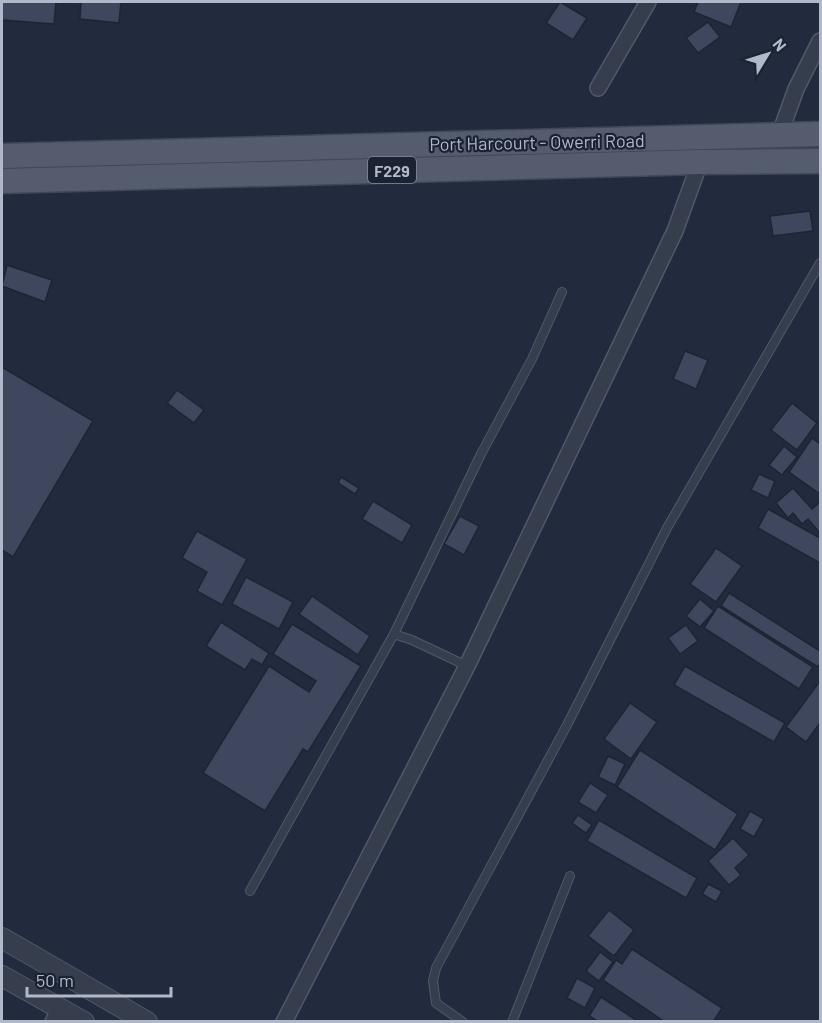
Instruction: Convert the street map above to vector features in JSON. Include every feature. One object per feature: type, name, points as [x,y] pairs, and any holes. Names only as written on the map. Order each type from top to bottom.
[{"type":"main road","name":"Port Harcourt - Owerri Road","points":[[2,156],[820,134]]},
{"type":"main road","name":"Port Harcourt - Owerri Road","points":[[2,181],[700,162],[820,161]]},
{"type":"street","points":[[598,88],[648,2]]},
{"type":"street","points":[[779,136],[796,89],[820,41]]},
{"type":"street","points":[[284,1022],[467,666],[675,231],[700,162]]},
{"type":"street","points":[[2,938],[147,1022]]},
{"type":"street","points":[[2,976],[56,1015],[84,1022]]},
{"type":"lane","points":[[463,1022],[436,1004],[433,981],[436,968],[567,725],[668,528],[820,263]]},
{"type":"lane","points":[[250,891],[394,634],[481,454],[532,359],[562,292]]},
{"type":"lane","points":[[394,634],[467,666]]},
{"type":"lane","points":[[512,1022],[570,876]]},
{"type":"building","points":[[2,2],[56,2],[54,24],[2,20]]},
{"type":"building","points":[[81,2],[121,2],[119,23],[80,19]]},
{"type":"building","points":[[560,2],[587,18],[573,40],[546,23]]},
{"type":"building","points":[[698,2],[741,2],[731,27],[694,12]]},
{"type":"building","points":[[708,22],[720,37],[698,53],[686,38]]},
{"type":"building","points":[[810,211],[813,231],[773,236],[770,216]]},
{"type":"building","points":[[7,265],[52,280],[45,302],[2,286]]},
{"type":"building","points":[[685,351],[708,360],[696,389],[673,379]]},
{"type":"building","points":[[2,367],[93,421],[13,557],[2,550]]},
{"type":"building","points":[[177,390],[204,410],[194,423],[167,403]]},
{"type":"building","points":[[792,403],[817,423],[797,450],[771,430]]},
{"type":"building","points":[[812,438],[820,444],[820,494],[789,472]]},
{"type":"building","points":[[784,446],[797,457],[782,475],[769,465]]},
{"type":"building","points":[[759,474],[775,481],[768,498],[751,490]]},
{"type":"building","points":[[341,477],[359,488],[355,494],[338,483]]},
{"type":"building","points":[[793,488],[812,509],[820,502],[820,533],[808,519],[802,524],[793,513],[788,518],[776,503]]},
{"type":"building","points":[[373,501],[412,525],[402,543],[362,519]]},
{"type":"building","points":[[768,509],[820,538],[820,563],[758,528]]},
{"type":"building","points":[[460,516],[479,526],[464,555],[444,544]]},
{"type":"building","points":[[197,531],[247,559],[222,605],[197,591],[207,572],[182,558]]},
{"type":"building","points":[[716,548],[742,566],[716,602],[690,584]]},
{"type":"building","points":[[246,577],[293,602],[279,629],[232,604]]},
{"type":"building","points":[[729,593],[820,651],[818,667],[721,606]]},
{"type":"building","points":[[312,596],[370,636],[358,655],[299,614]]},
{"type":"building","points":[[700,599],[714,611],[700,627],[686,616]]},
{"type":"building","points":[[718,606],[813,667],[799,689],[704,628]]},
{"type":"building","points":[[221,622],[269,653],[262,665],[252,659],[245,670],[206,646]]},
{"type":"building","points":[[292,624],[361,666],[308,752],[303,749],[265,811],[203,773],[269,666],[309,692],[316,681],[273,654]]},
{"type":"building","points":[[686,625],[698,641],[680,654],[668,638]]},
{"type":"building","points":[[685,666],[785,723],[774,742],[674,685]]},
{"type":"building","points":[[820,681],[820,723],[806,742],[786,727]]},
{"type":"building","points":[[630,703],[657,722],[631,759],[604,739]]},
{"type":"building","points":[[640,750],[738,814],[715,850],[617,787]]},
{"type":"building","points":[[608,756],[625,764],[615,785],[598,777]]},
{"type":"building","points":[[590,783],[608,795],[596,813],[578,802]]},
{"type":"building","points":[[750,811],[764,819],[754,837],[740,829]]},
{"type":"building","points":[[578,815],[592,825],[586,833],[572,823]]},
{"type":"building","points":[[599,820],[697,878],[686,898],[587,841]]},
{"type":"building","points":[[733,838],[749,855],[735,868],[741,875],[729,885],[708,861]]},
{"type":"building","points":[[708,884],[722,891],[716,902],[702,894]]},
{"type":"building","points":[[609,910],[634,930],[614,956],[588,936]]},
{"type":"building","points":[[632,949],[722,1008],[713,1022],[665,1022],[603,980],[616,960],[622,964]]},
{"type":"building","points":[[600,952],[613,962],[599,981],[586,971]]},
{"type":"building","points":[[577,978],[595,988],[585,1008],[567,998]]},
{"type":"building","points":[[601,997],[639,1022],[599,1022],[589,1016]]}]
